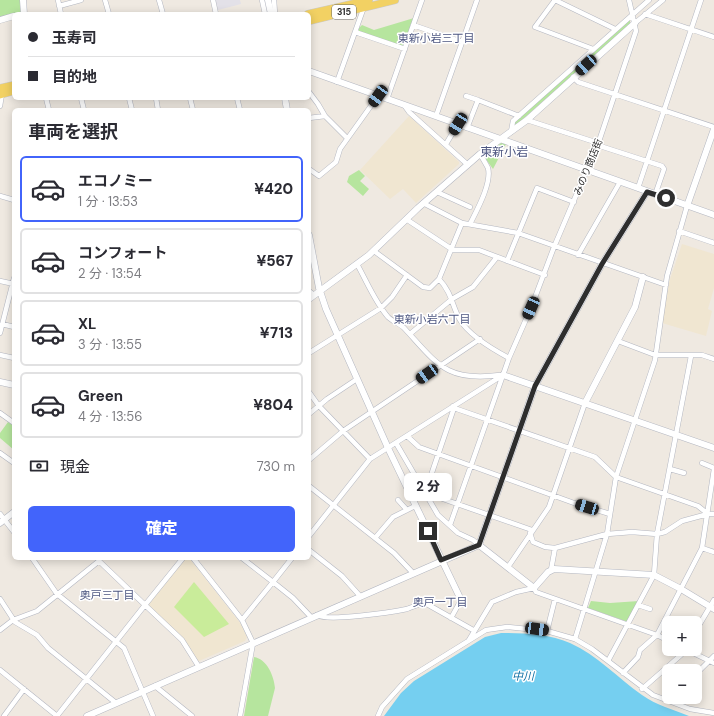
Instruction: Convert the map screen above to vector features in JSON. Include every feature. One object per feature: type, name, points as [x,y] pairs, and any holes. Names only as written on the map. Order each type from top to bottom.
[{"type":"main road","name":"315","points":[[311,13],[369,0]]},
{"type":"main road","name":"315","points":[[311,20],[395,0]]},
{"type":"main road","points":[[1,92],[12,86]]},
{"type":"main road","points":[[1,92],[12,91]]},
{"type":"street","points":[[23,0],[24,12]]},
{"type":"street","points":[[58,0],[60,12]]},
{"type":"street","points":[[59,6],[81,0]]},
{"type":"street","points":[[105,0],[108,12]]},
{"type":"street","points":[[159,0],[162,12]]},
{"type":"street","points":[[213,0],[216,12]]},
{"type":"street","points":[[262,0],[265,12]]},
{"type":"street","points":[[387,99],[422,0]]},
{"type":"street","points":[[436,116],[478,0]]},
{"type":"street","points":[[593,49],[535,27],[555,0],[615,29]]},
{"type":"street","points":[[629,0],[635,23]]},
{"type":"street","points":[[511,132],[513,121],[518,116],[649,0]]},
{"type":"street","points":[[311,295],[320,291],[374,250],[406,219],[480,154],[527,120],[573,77],[663,0]]},
{"type":"street","points":[[638,188],[701,0]]},
{"type":"street","points":[[270,2],[271,12]]},
{"type":"street","points":[[270,2],[275,12]]},
{"type":"street","points":[[337,82],[364,7]]},
{"type":"street","points":[[645,14],[714,37]]},
{"type":"street","points":[[0,20],[12,17]]},
{"type":"street","name":"みのり商店街","points":[[450,525],[509,358],[545,275],[554,247],[598,144],[636,31],[635,23]]},
{"type":"street","points":[[413,25],[462,42]]},
{"type":"street","points":[[355,32],[405,49]]},
{"type":"street","points":[[311,72],[714,215]]},
{"type":"street","points":[[573,77],[578,82],[714,128],[679,231],[666,285],[655,360],[616,477],[607,534],[575,639]]},
{"type":"street","points":[[0,106],[1,92]]},
{"type":"street","points":[[311,95],[325,116],[347,138]]},
{"type":"street","points":[[311,170],[319,176],[336,162],[340,149],[347,138],[378,96]]},
{"type":"street","points":[[466,96],[518,116]]},
{"type":"street","points":[[467,128],[478,100]]},
{"type":"street","points":[[404,105],[409,112],[468,165]]},
{"type":"street","points":[[311,118],[325,116]]},
{"type":"street","points":[[527,120],[662,166],[664,170],[655,195]]},
{"type":"street","points":[[446,144],[458,124]]},
{"type":"street","points":[[470,224],[481,202],[489,178],[488,168],[480,154]]},
{"type":"street","points":[[578,256],[620,182]]},
{"type":"street","points":[[507,260],[537,188],[574,202]]},
{"type":"street","points":[[437,192],[470,207]]},
{"type":"street","points":[[87,716],[441,560],[479,545],[535,386],[602,264],[647,192]]},
{"type":"street","points":[[0,196],[12,199]]},
{"type":"street","points":[[423,204],[462,223],[518,233],[578,256],[666,285]]},
{"type":"street","points":[[406,219],[453,250],[479,250],[545,275]]},
{"type":"street","points":[[374,250],[423,287],[430,288],[439,279],[453,250],[462,223]]},
{"type":"street","points":[[679,231],[714,243]]},
{"type":"street","points":[[311,245],[320,291],[337,335],[388,448],[462,602],[451,618]]},
{"type":"street","points":[[410,334],[452,298],[473,287],[496,257]]},
{"type":"street","points":[[357,264],[381,308],[390,319],[404,327],[440,366],[456,374],[472,377],[503,375],[714,448]]},
{"type":"street","points":[[311,352],[381,308],[392,297],[407,275]]},
{"type":"street","points":[[508,567],[548,507],[586,403],[635,307],[643,277]]},
{"type":"street","points":[[439,279],[452,298],[460,320],[468,330],[493,350],[509,358]]},
{"type":"street","points":[[0,281],[12,284]]},
{"type":"street","points":[[0,333],[12,288]]},
{"type":"street","points":[[2,324],[12,326]]},
{"type":"street","points":[[311,458],[343,431],[480,339]]},
{"type":"street","points":[[618,341],[655,354],[691,356],[702,355],[714,359]]},
{"type":"street","points":[[0,354],[12,357]]},
{"type":"street","points":[[608,661],[654,575],[657,534],[691,356]]},
{"type":"street","points":[[311,534],[370,460],[503,375]]},
{"type":"street","points":[[311,412],[357,379]]},
{"type":"street","points":[[0,382],[12,385]]},
{"type":"street","points":[[311,395],[318,406],[370,460]]},
{"type":"street","points":[[454,407],[596,457],[616,477],[698,506],[708,514]]},
{"type":"street","points":[[423,492],[426,490],[454,407]]},
{"type":"street","points":[[0,413],[12,422]]},
{"type":"street","points":[[408,436],[419,447],[553,494],[574,503],[610,514]]},
{"type":"street","points":[[396,443],[423,492],[438,515],[458,532],[473,540],[508,567],[534,588],[536,592],[662,638]]},
{"type":"street","points":[[0,453],[12,462]]},
{"type":"street","points":[[623,672],[638,657],[640,650],[657,635],[702,548],[714,468],[702,463]]},
{"type":"street","points":[[670,469],[684,473]]},
{"type":"street","points":[[311,488],[394,553],[413,573]]},
{"type":"street","points":[[423,492],[531,531]]},
{"type":"street","points":[[398,500],[407,510]]},
{"type":"street","points":[[375,538],[393,517],[416,506]]},
{"type":"street","points":[[0,514],[2,521],[12,530]]},
{"type":"street","points":[[2,521],[12,514]]},
{"type":"street","points":[[531,531],[533,542],[545,547],[555,548],[607,534],[632,532],[657,534],[665,532],[682,521],[708,514],[714,514]]},
{"type":"street","points":[[468,641],[492,602],[516,592],[534,588],[551,570],[555,548]]},
{"type":"street","points":[[702,548],[714,552]]},
{"type":"street","points":[[311,552],[342,576],[360,596]]},
{"type":"street","points":[[33,560],[57,594],[124,648],[153,716]]},
{"type":"street","points":[[0,630],[14,620],[37,611],[99,560]]},
{"type":"street","points":[[101,560],[182,640],[199,667]]},
{"type":"street","points":[[0,670],[57,716],[181,560]]},
{"type":"street","points":[[194,560],[242,620],[253,643],[240,716]]},
{"type":"street","points":[[245,560],[314,616],[331,618],[364,615],[407,609],[425,603],[474,629],[486,630],[507,627],[547,631],[575,639],[623,672],[642,689],[662,696]]},
{"type":"street","points":[[242,620],[290,560]]},
{"type":"street","points":[[551,570],[580,570],[654,575],[713,605],[702,622]]},
{"type":"street","points":[[0,599],[14,620],[37,635],[48,648],[116,703]]},
{"type":"street","points":[[547,631],[555,599]]},
{"type":"street","points":[[638,605],[650,609]]},
{"type":"street","points":[[378,716],[382,707],[407,679],[486,630]]},
{"type":"street","points":[[642,689],[680,656]]},
{"type":"street","points":[[699,656],[714,664]]},
{"type":"street","points":[[702,668],[714,656]]},
{"type":"street","points":[[154,686],[192,716]]},
{"type":"street","points":[[4,716],[24,689]]},
{"type":"street","points":[[680,704],[690,709],[714,714]]},
{"type":"shaded area","points":[[215,0],[240,0],[241,4],[218,10]]},
{"type":"shaded area","points":[[409,116],[459,162],[459,164],[416,203],[403,189],[390,199],[360,170]]},
{"type":"shaded area","points":[[682,244],[714,254],[714,288],[708,309],[712,311],[706,336],[662,323],[669,282]]},
{"type":"shaded area","points":[[184,560],[191,560],[241,624],[247,637],[245,641],[197,661],[183,640],[149,606],[150,602]]},
{"type":"green space","points":[[0,0],[22,0],[23,12],[12,12],[12,15],[0,19]]},
{"type":"green space","points":[[414,18],[404,48],[359,31],[358,29],[362,25],[374,30]]},
{"type":"green space","points":[[630,19],[630,24],[514,127],[515,121]]},
{"type":"green space","points":[[502,142],[506,144],[493,169],[485,158]]},
{"type":"green space","points":[[359,170],[365,176],[360,181],[369,189],[363,196],[347,182],[349,176]]},
{"type":"green space","points":[[8,422],[12,425],[12,448],[0,438],[0,433]]},
{"type":"green space","points":[[194,582],[229,624],[204,637],[174,607]]},
{"type":"green space","points":[[591,601],[610,603],[639,601],[628,622],[588,608]]},
{"type":"green space","points":[[254,657],[263,661],[271,673],[274,683],[275,688],[268,716],[244,716]]},
{"type":"water","name":"中川","points":[[501,633],[545,636],[570,643],[598,660],[647,699],[689,716],[384,716],[401,693],[414,681],[485,637]]},
{"type":"district","name":"東新小岩三丁目","points":[[436,38]]},
{"type":"district","name":"東新小岩","points":[[504,152]]},
{"type":"district","name":"東新小岩六丁目","points":[[432,319]]},
{"type":"district","name":"奥戸三丁目","points":[[107,595]]},
{"type":"district","name":"奥戸一丁目","points":[[440,602]]},
{"type":"route","points":[[428,531],[441,560],[479,545],[535,386],[569,322],[602,264],[647,192],[666,198]]}]
